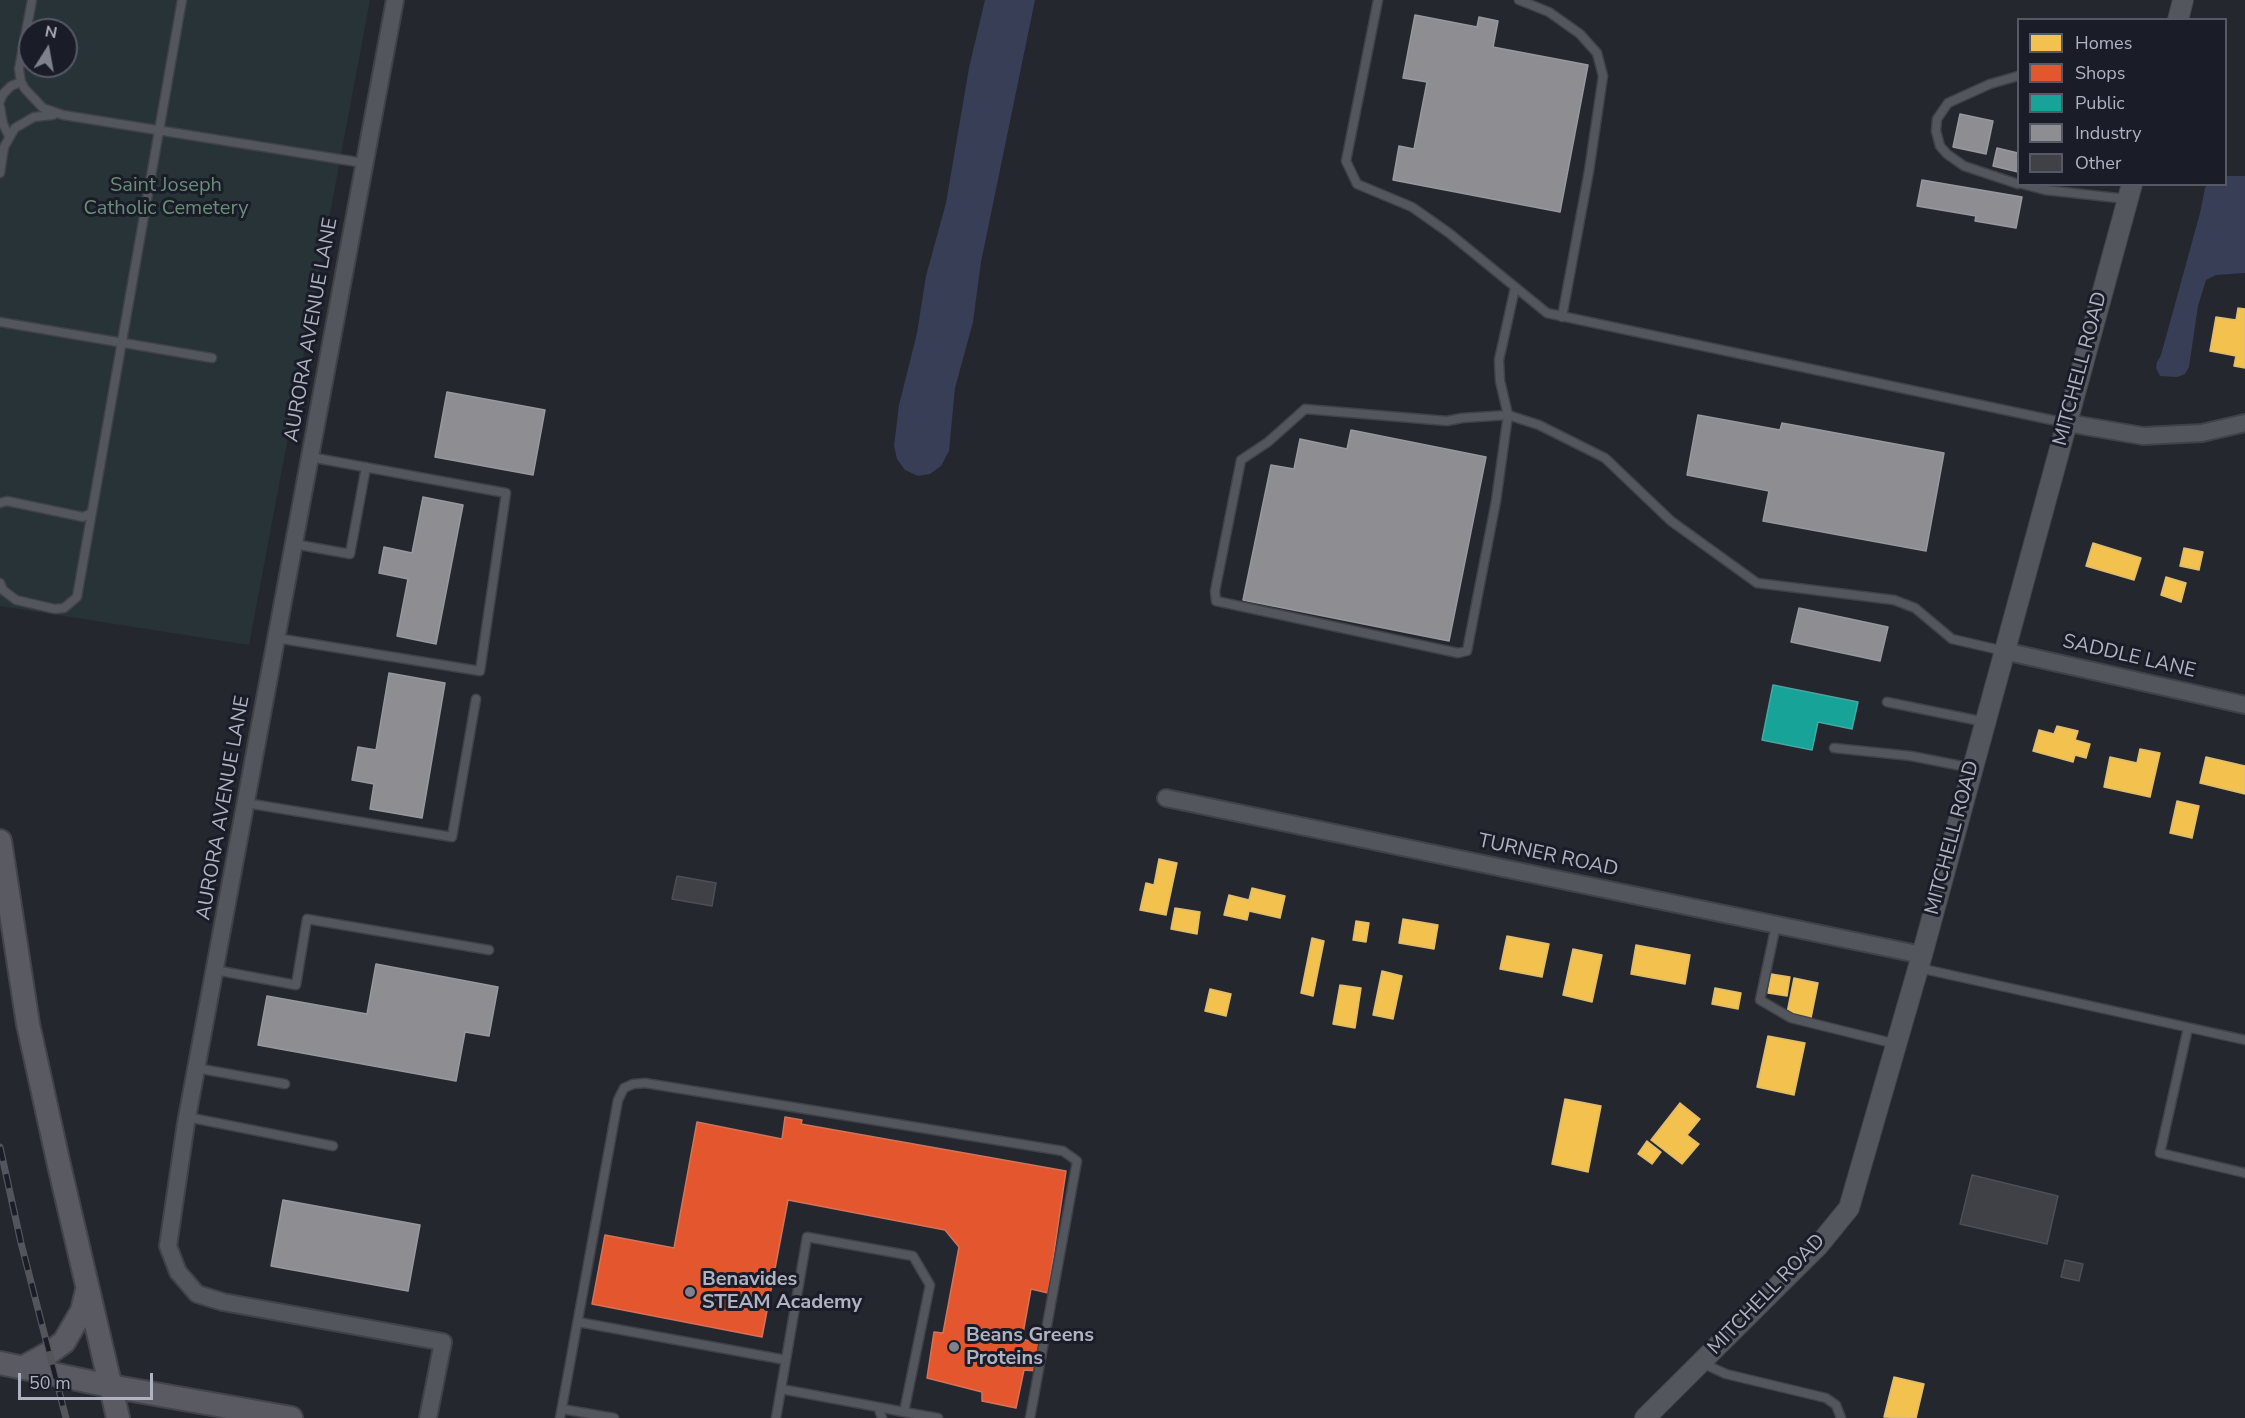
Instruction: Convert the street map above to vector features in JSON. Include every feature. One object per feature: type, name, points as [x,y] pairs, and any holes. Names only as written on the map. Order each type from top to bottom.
[{"type":"main road","points":[[0,841],[28,1024],[118,1418]]},
{"type":"main road","points":[[11,1366],[49,1353],[64,1342],[82,1311],[87,1289]]},
{"type":"main road","points":[[11,1366],[291,1418]]},
{"type":"street","name":"AURORA AVENUE LANE","points":[[395,0],[187,1117],[168,1246],[178,1272],[197,1294],[223,1302],[443,1342],[428,1418]]},
{"type":"street","points":[[2178,18],[2183,0]]},
{"type":"street","name":"MITCHELL ROAD","points":[[1645,1418],[1818,1246],[1849,1208],[1920,962],[2130,192]]},
{"type":"street","points":[[2067,423],[2143,436],[2202,433],[2245,423]]},
{"type":"street","name":"SADDLE LANE","points":[[2004,651],[2245,705]]},
{"type":"street","name":"TURNER ROAD","points":[[1166,798],[1776,925],[1920,962]]},
{"type":"lane","points":[[32,0],[19,69],[21,82],[43,108],[63,115],[364,163]]},
{"type":"lane","points":[[0,583],[9,596],[25,603],[56,609],[64,608],[76,597],[157,130],[182,0]]},
{"type":"lane","points":[[1378,0],[1347,161],[1357,184],[1412,207],[1449,233],[1547,313],[2067,423]]},
{"type":"lane","points":[[1519,0],[1549,12],[1580,34],[1597,53],[1603,76],[1589,171],[1562,316]]},
{"type":"lane","points":[[2017,77],[1990,84],[1948,103],[1937,119],[1936,131],[1940,146],[1964,166],[2017,183]]},
{"type":"lane","points":[[0,101],[11,86],[21,82]]},
{"type":"lane","points":[[0,107],[3,124],[9,136]]},
{"type":"lane","points":[[0,173],[4,147],[9,136],[24,122],[34,117],[63,115]]},
{"type":"lane","points":[[2028,186],[2045,190],[2130,192]]},
{"type":"lane","points":[[1515,288],[1499,360],[1500,381],[1508,415],[1496,501],[1467,651],[1458,653],[1216,601],[1215,591],[1241,460],[1268,442],[1300,411],[1320,409],[1447,422],[1462,418],[1508,415],[1539,425],[1605,458],[1671,521],[1757,583],[1894,600],[1915,608],[1952,639],[2004,651]]},
{"type":"lane","points":[[0,322],[212,358]]},
{"type":"lane","points":[[276,638],[480,671],[506,493],[310,457]]},
{"type":"lane","points":[[294,544],[350,554],[366,467]]},
{"type":"lane","points":[[0,503],[7,501],[83,518],[90,514]]},
{"type":"lane","points":[[246,803],[452,837],[476,699]]},
{"type":"lane","points":[[1887,702],[1984,722]]},
{"type":"lane","points":[[1834,748],[1911,756],[1972,768]]},
{"type":"lane","points":[[215,970],[296,985],[308,919],[489,950]]},
{"type":"lane","points":[[1776,925],[1760,1000],[1791,1018],[1896,1044]]},
{"type":"lane","points":[[1920,962],[2245,1040]]},
{"type":"lane","points":[[2188,1028],[2160,1153],[2245,1173]]},
{"type":"lane","points":[[196,1068],[285,1084]]},
{"type":"lane","points":[[614,1418],[561,1414],[618,1100],[624,1088],[633,1084],[645,1083],[1063,1151],[1077,1161],[1030,1418]]},
{"type":"lane","points":[[187,1117],[333,1146]]},
{"type":"lane","points":[[776,1418],[807,1237],[913,1256],[930,1285],[904,1412]]},
{"type":"lane","points":[[578,1322],[786,1360]]},
{"type":"lane","points":[[1701,1362],[1726,1374],[1826,1398],[1836,1405],[1841,1418]]},
{"type":"lane","points":[[781,1389],[938,1418]]},
{"type":"lane","points":[[879,1407],[882,1418]]},
{"type":"green space","name":"Saint Joseph Catholic Cemetery","points":[[0,0],[370,0],[249,645],[0,606]]},
{"type":"water","points":[[985,0],[1035,0],[981,262],[973,322],[955,388],[949,451],[941,466],[930,474],[918,476],[905,470],[897,459],[894,446],[899,405],[917,333],[926,276],[946,203],[969,68]]},
{"type":"water","points":[[2227,176],[2245,176],[2245,273],[2216,275],[2206,280],[2198,306],[2189,367],[2185,374],[2177,377],[2160,376],[2156,368],[2157,362],[2161,355],[2206,186],[2227,186]]},
{"type":"building: Homes","points":[[2238,308],[2245,309],[2245,368],[2234,366],[2236,356],[2210,351],[2216,317],[2236,320]]},
{"type":"building: Homes","points":[[2093,543],[2141,558],[2134,580],[2086,566]]},
{"type":"building: Homes","points":[[2184,548],[2203,552],[2199,570],[2180,566]]},
{"type":"building: Homes","points":[[2166,577],[2186,583],[2181,602],[2161,595]]},
{"type":"building: Homes","points":[[2057,726],[2078,731],[2075,740],[2090,744],[2086,758],[2075,755],[2073,762],[2033,751],[2039,730],[2054,734]]},
{"type":"building: Homes","points":[[2140,749],[2160,753],[2150,797],[2104,787],[2110,757],[2137,763]]},
{"type":"building: Homes","points":[[2206,757],[2245,766],[2245,794],[2200,783]]},
{"type":"building: Homes","points":[[2177,801],[2199,806],[2192,838],[2170,833]]},
{"type":"building: Homes","points":[[1159,859],[1177,863],[1166,915],[1140,910],[1146,883],[1154,885]]},
{"type":"building: Homes","points":[[1252,888],[1285,896],[1280,918],[1249,911],[1247,920],[1224,915],[1229,895],[1249,900]]},
{"type":"building: Homes","points":[[1175,908],[1200,912],[1197,934],[1171,929]]},
{"type":"building: Homes","points":[[1403,919],[1438,925],[1434,949],[1399,943]]},
{"type":"building: Homes","points":[[1356,921],[1369,923],[1366,942],[1353,940]]},
{"type":"building: Homes","points":[[1507,936],[1549,944],[1542,977],[1500,969]]},
{"type":"building: Homes","points":[[1312,938],[1324,941],[1313,996],[1301,993]]},
{"type":"building: Homes","points":[[1636,945],[1690,955],[1685,984],[1631,974]]},
{"type":"building: Homes","points":[[1573,949],[1602,955],[1592,1002],[1563,995]]},
{"type":"building: Homes","points":[[1382,971],[1402,976],[1393,1019],[1373,1015]]},
{"type":"building: Homes","points":[[1771,974],[1790,977],[1787,996],[1768,993]]},
{"type":"building: Homes","points":[[1794,978],[1818,983],[1811,1018],[1787,1013]]},
{"type":"building: Homes","points":[[1340,985],[1361,988],[1355,1028],[1333,1024]]},
{"type":"building: Homes","points":[[1715,988],[1741,993],[1738,1009],[1712,1004]]},
{"type":"building: Homes","points":[[1210,989],[1231,994],[1226,1016],[1205,1011]]},
{"type":"building: Homes","points":[[1768,1036],[1805,1043],[1794,1095],[1757,1087]]},
{"type":"building: Homes","points":[[1565,1099],[1601,1106],[1588,1172],[1552,1164]]},
{"type":"building: Homes","points":[[1680,1103],[1700,1119],[1687,1135],[1699,1144],[1682,1164],[1651,1140]]},
{"type":"building: Homes","points":[[1647,1141],[1661,1152],[1652,1164],[1638,1154]]},
{"type":"building: Homes","points":[[1894,1377],[1924,1384],[1916,1418],[1884,1417]]},
{"type":"building: Shops","points":[[785,1117],[802,1120],[801,1124],[1066,1171],[1048,1293],[1031,1289],[1022,1339],[1042,1344],[1038,1371],[1024,1370],[1016,1408],[982,1401],[982,1392],[927,1378],[934,1332],[943,1333],[959,1247],[945,1230],[788,1200],[762,1337],[592,1304],[605,1235],[674,1248],[697,1122],[782,1139]]},
{"type":"building: Public","points":[[1773,685],[1858,702],[1852,729],[1818,722],[1812,750],[1762,740]]},
{"type":"building: Industry","points":[[1415,15],[1477,27],[1479,17],[1498,21],[1493,47],[1588,65],[1560,212],[1393,180],[1399,146],[1414,149],[1427,82],[1403,78]]},
{"type":"building: Industry","points":[[1960,114],[1993,121],[1986,154],[1953,147]]},
{"type":"building: Industry","points":[[1997,148],[2017,153],[2017,172],[1993,166]]},
{"type":"building: Industry","points":[[1922,180],[2022,197],[2016,228],[1975,221],[1976,216],[1917,206]]},
{"type":"building: Industry","points":[[447,392],[545,410],[533,475],[435,457]]},
{"type":"building: Industry","points":[[1698,415],[1780,430],[1782,423],[1944,453],[1926,551],[1763,521],[1769,491],[1687,475]]},
{"type":"building: Industry","points":[[1351,430],[1486,457],[1449,641],[1243,600],[1271,465],[1294,469],[1300,439],[1347,449]]},
{"type":"building: Industry","points":[[423,497],[463,505],[436,644],[397,636],[408,579],[379,573],[384,547],[412,553]]},
{"type":"building: Industry","points":[[1799,608],[1888,627],[1880,661],[1791,642]]},
{"type":"building: Industry","points":[[389,673],[445,683],[422,818],[370,809],[374,784],[352,780],[358,747],[376,750]]},
{"type":"building: Industry","points":[[376,964],[498,987],[489,1036],[465,1032],[456,1081],[258,1045],[267,996],[367,1014]]},
{"type":"building: Industry","points":[[283,1200],[420,1225],[408,1291],[271,1266]]},
{"type":"building: Other","points":[[677,876],[716,883],[712,906],[672,899]]},
{"type":"building: Other","points":[[1972,1175],[2058,1196],[2047,1244],[1960,1224]]},
{"type":"building: Other","points":[[2065,1260],[2083,1264],[2079,1281],[2061,1277]]},
{"type":"railway","points":[[0,1147],[21,1243],[66,1418]]},
{"type":"place","name":"Benavides STEAM Academy","points":[[690,1292]]},
{"type":"place","name":"Beans Greens Proteins","points":[[954,1347]]}]
